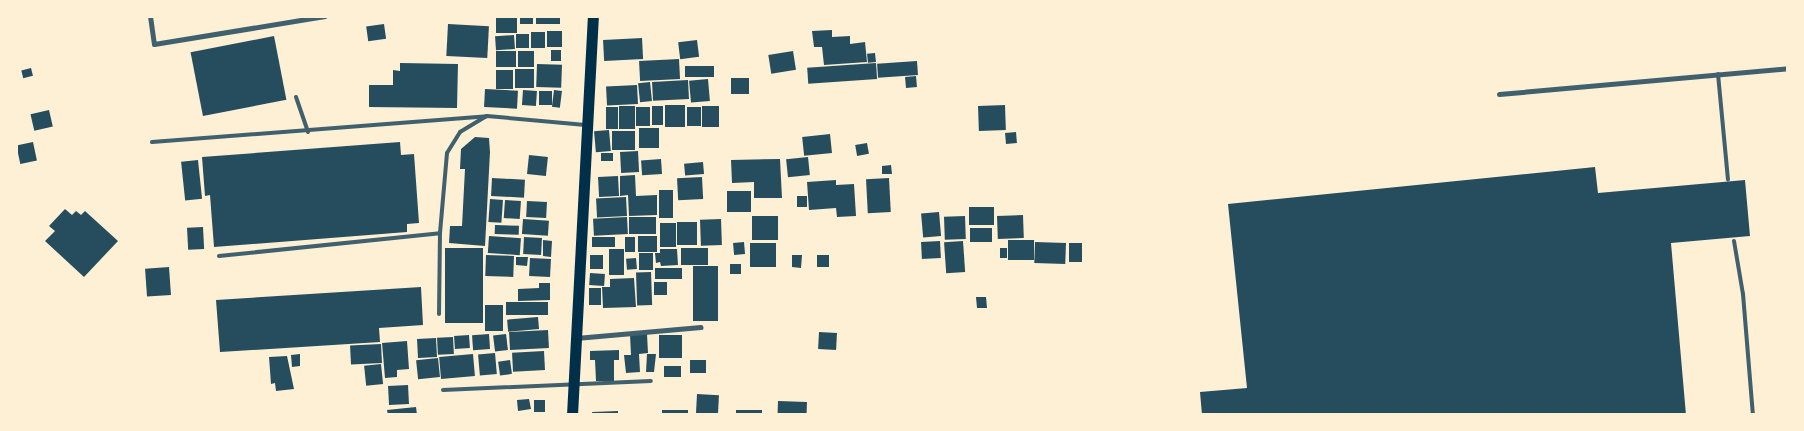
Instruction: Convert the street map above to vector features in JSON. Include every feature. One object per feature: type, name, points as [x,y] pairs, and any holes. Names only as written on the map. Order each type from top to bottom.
[{"type":"highway","points":[[572,415],[593,16]]},
{"type":"street","points":[[150,16],[154,44],[325,16]]},
{"type":"street","points":[[1500,94],[1788,68]]},
{"type":"street","points":[[576,338],[701,327]]},
{"type":"lane","points":[[1718,74],[1728,180]]},
{"type":"lane","points":[[296,97],[308,132]]},
{"type":"lane","points":[[152,142],[308,132],[487,116],[586,125]]},
{"type":"lane","points":[[439,314],[440,233],[446,153],[460,132],[487,116]]},
{"type":"lane","points":[[219,256],[440,233]]},
{"type":"lane","points":[[1734,241],[1743,294],[1754,415]]},
{"type":"lane","points":[[443,390],[650,381]]},
{"type":"building","points":[[496,16],[517,16],[517,33],[496,33]]},
{"type":"building","points":[[520,16],[533,16],[533,24],[520,24]]},
{"type":"building","points":[[536,16],[560,16],[560,24],[536,24]]},
{"type":"building","points":[[384,24],[386,39],[368,41],[366,27]]},
{"type":"building","points":[[448,24],[489,26],[487,58],[446,56]]},
{"type":"building","points":[[832,30],[832,37],[850,36],[850,44],[865,42],[867,62],[824,65],[822,47],[814,47],[812,31]]},
{"type":"building","points":[[547,31],[562,31],[562,47],[547,47]]},
{"type":"building","points":[[531,32],[545,32],[545,48],[531,48]]},
{"type":"building","points":[[516,34],[529,34],[529,48],[516,48]]},
{"type":"building","points":[[514,35],[515,49],[496,50],[495,36]]},
{"type":"building","points":[[274,36],[286,100],[203,116],[191,52]]},
{"type":"building","points":[[642,38],[643,59],[604,61],[603,40]]},
{"type":"building","points":[[697,40],[699,57],[680,59],[678,42]]},
{"type":"building","points":[[551,50],[561,50],[561,61],[551,61]]},
{"type":"building","points":[[496,51],[516,51],[516,67],[496,67]]},
{"type":"building","points":[[518,51],[534,51],[534,67],[518,67]]},
{"type":"building","points":[[793,51],[796,70],[771,74],[768,55]]},
{"type":"building","points":[[875,53],[876,62],[868,63],[867,54]]},
{"type":"building","points":[[679,59],[680,79],[640,81],[639,61]]},
{"type":"building","points":[[917,61],[918,75],[878,78],[877,64]]},
{"type":"building","points":[[400,63],[458,64],[457,108],[369,107],[369,85],[393,85],[393,70],[400,71]]},
{"type":"building","points":[[876,63],[877,79],[808,84],[807,68]]},
{"type":"building","points":[[537,64],[562,65],[561,88],[536,87]]},
{"type":"building","points":[[685,66],[714,66],[714,77],[685,77]]},
{"type":"building","points":[[31,68],[33,76],[23,78],[21,70]]},
{"type":"building","points":[[515,69],[534,69],[534,88],[515,88]]},
{"type":"building","points":[[496,70],[513,70],[513,89],[496,89]]},
{"type":"building","points":[[916,76],[917,87],[906,88],[905,77]]},
{"type":"building","points":[[731,78],[749,78],[749,94],[731,94]]},
{"type":"building","points":[[708,79],[710,101],[691,103],[689,81]]},
{"type":"building","points":[[688,80],[689,99],[653,101],[652,82]]},
{"type":"building","points":[[650,82],[652,101],[640,102],[638,83]]},
{"type":"building","points":[[637,85],[638,104],[607,106],[606,87]]},
{"type":"building","points":[[485,89],[518,91],[517,109],[484,107]]},
{"type":"building","points":[[523,90],[537,91],[536,106],[522,105]]},
{"type":"building","points":[[554,90],[562,91],[560,108],[552,107]]},
{"type":"building","points":[[539,91],[552,91],[552,105],[539,105]]},
{"type":"building","points":[[665,105],[685,105],[685,127],[665,127]]},
{"type":"building","points":[[1005,105],[1006,130],[979,131],[978,106]]},
{"type":"building","points":[[619,106],[635,106],[635,129],[619,129]]},
{"type":"building","points":[[652,106],[663,106],[663,125],[652,125]]},
{"type":"building","points":[[702,106],[719,106],[719,127],[702,127]]},
{"type":"building","points":[[606,107],[618,107],[618,129],[606,129]]},
{"type":"building","points":[[636,107],[650,107],[650,126],[636,126]]},
{"type":"building","points":[[687,107],[701,107],[701,126],[687,126]]},
{"type":"building","points":[[49,110],[53,127],[34,131],[30,114]]},
{"type":"building","points":[[639,128],[659,128],[659,148],[639,148]]},
{"type":"building","points":[[609,130],[611,151],[596,152],[594,131]]},
{"type":"building","points":[[612,131],[635,131],[635,150],[612,150]]},
{"type":"building","points":[[1016,132],[1017,143],[1006,144],[1005,133]]},
{"type":"building","points":[[830,134],[832,153],[804,156],[802,137]]},
{"type":"building","points":[[475,137],[489,138],[490,152],[485,246],[449,243],[450,226],[462,226],[465,169],[460,169],[461,149]]},
{"type":"building","points":[[33,142],[37,161],[20,164],[16,146]]},
{"type":"building","points":[[400,142],[401,155],[414,154],[419,223],[407,224],[407,232],[214,247],[210,195],[205,196],[202,157]]},
{"type":"building","points":[[867,143],[869,154],[857,156],[855,145]]},
{"type":"building","points":[[638,151],[639,172],[621,173],[620,152]]},
{"type":"building","points":[[601,153],[613,153],[613,161],[601,161]]},
{"type":"building","points":[[529,155],[548,157],[546,176],[527,174]]},
{"type":"building","points":[[808,157],[810,175],[788,177],[786,159]]},
{"type":"building","points":[[661,159],[662,174],[642,175],[641,160]]},
{"type":"building","points":[[780,159],[782,198],[754,198],[754,182],[732,183],[731,160]]},
{"type":"building","points":[[198,160],[202,199],[185,201],[181,162]]},
{"type":"building","points":[[703,162],[704,174],[685,176],[684,164]]},
{"type":"building","points":[[891,165],[892,174],[882,174],[882,166]]},
{"type":"building","points":[[1595,167],[1598,193],[1745,180],[1750,236],[1671,243],[1686,415],[1202,415],[1200,392],[1247,388],[1228,204]]},
{"type":"building","points":[[635,175],[636,196],[657,195],[657,215],[629,216],[628,195],[620,196],[620,176]]},
{"type":"building","points":[[618,176],[619,196],[599,197],[598,177]]},
{"type":"building","points":[[702,177],[703,199],[678,200],[677,178]]},
{"type":"building","points":[[492,178],[525,180],[524,198],[491,196]]},
{"type":"building","points":[[889,178],[891,212],[868,213],[866,179]]},
{"type":"building","points":[[836,180],[836,185],[854,184],[856,216],[837,217],[836,208],[809,210],[807,182]]},
{"type":"building","points":[[659,190],[673,190],[673,218],[659,218]]},
{"type":"building","points":[[727,191],[751,191],[751,212],[727,212]]},
{"type":"building","points":[[797,196],[807,196],[807,207],[797,207]]},
{"type":"building","points":[[626,197],[627,216],[597,218],[596,199]]},
{"type":"building","points":[[490,199],[503,200],[501,223],[488,222]]},
{"type":"building","points":[[505,200],[521,201],[520,219],[504,218]]},
{"type":"building","points":[[527,201],[547,202],[546,218],[526,217]]},
{"type":"building","points":[[969,207],[994,207],[994,225],[969,225]]},
{"type":"building","points":[[65,209],[72,215],[76,211],[81,215],[85,211],[118,241],[84,277],[45,241],[55,231],[49,226]]},
{"type":"building","points":[[939,212],[941,236],[923,237],[921,214]]},
{"type":"building","points":[[1023,215],[1024,238],[998,239],[997,216]]},
{"type":"building","points":[[752,216],[778,216],[778,240],[752,240]]},
{"type":"building","points":[[965,216],[966,239],[945,240],[944,217]]},
{"type":"building","points":[[627,217],[628,234],[594,236],[593,219]]},
{"type":"building","points":[[629,217],[656,217],[656,234],[629,234]]},
{"type":"building","points":[[523,219],[549,221],[548,236],[522,234]]},
{"type":"building","points":[[721,219],[722,245],[701,246],[700,220]]},
{"type":"building","points":[[677,222],[697,222],[697,245],[677,245]]},
{"type":"building","points":[[660,223],[676,223],[676,247],[660,247]]},
{"type":"building","points":[[495,225],[519,226],[519,235],[495,234]]},
{"type":"building","points":[[203,227],[204,249],[188,250],[187,228]]},
{"type":"building","points":[[970,228],[992,228],[992,242],[970,242]]},
{"type":"building","points":[[489,236],[521,238],[520,255],[488,253]]},
{"type":"building","points":[[638,236],[657,236],[657,252],[638,252]]},
{"type":"building","points":[[524,237],[542,238],[541,255],[523,254]]},
{"type":"building","points":[[592,237],[615,237],[615,247],[592,247]]},
{"type":"building","points":[[625,237],[635,237],[635,252],[625,252]]},
{"type":"building","points":[[543,240],[552,241],[551,257],[543,256]]},
{"type":"building","points":[[1008,240],[1034,240],[1034,260],[1008,260]]},
{"type":"building","points":[[940,241],[941,258],[922,259],[921,242]]},
{"type":"building","points":[[963,241],[965,272],[946,273],[944,242]]},
{"type":"building","points":[[744,242],[745,254],[734,255],[733,243]]},
{"type":"building","points":[[1035,242],[1066,243],[1065,264],[1034,263]]},
{"type":"building","points":[[750,243],[776,243],[776,267],[750,267]]},
{"type":"building","points":[[1069,243],[1082,243],[1082,262],[1069,262]]},
{"type":"building","points":[[445,248],[483,248],[483,323],[445,323]]},
{"type":"building","points":[[681,248],[708,248],[708,265],[681,265]]},
{"type":"building","points":[[1000,248],[1007,248],[1007,258],[1000,258]]},
{"type":"building","points":[[609,249],[624,249],[624,275],[609,275]]},
{"type":"building","points":[[660,249],[677,249],[678,265],[661,266],[660,262],[656,263],[655,253],[660,253]]},
{"type":"building","points":[[639,253],[653,253],[653,270],[639,270]]},
{"type":"building","points":[[486,255],[514,256],[513,277],[485,276]]},
{"type":"building","points":[[590,255],[603,255],[603,269],[590,269]]},
{"type":"building","points":[[792,255],[802,255],[801,268],[792,267]]},
{"type":"building","points":[[817,255],[829,255],[829,267],[817,267]]},
{"type":"building","points":[[516,257],[528,257],[527,266],[516,265]]},
{"type":"building","points":[[530,258],[551,259],[550,277],[529,276]]},
{"type":"building","points":[[636,258],[637,269],[627,270],[626,259]]},
{"type":"building","points":[[730,264],[741,264],[741,274],[730,274]]},
{"type":"building","points":[[693,266],[718,266],[718,321],[693,321]]},
{"type":"building","points":[[169,267],[171,295],[147,297],[145,269]]},
{"type":"building","points":[[655,268],[682,268],[682,279],[655,279]]},
{"type":"building","points":[[651,272],[652,305],[637,306],[636,273]]},
{"type":"building","points":[[590,273],[605,274],[604,286],[589,285]]},
{"type":"building","points":[[634,278],[636,307],[603,308],[602,287],[610,287],[610,279]]},
{"type":"building","points":[[654,282],[667,282],[667,295],[654,295]]},
{"type":"building","points":[[539,283],[550,283],[550,300],[518,301],[518,289],[539,288]]},
{"type":"building","points":[[421,287],[423,325],[379,328],[380,342],[220,352],[216,300]]},
{"type":"building","points":[[589,288],[601,288],[601,305],[589,305]]},
{"type":"building","points":[[976,297],[986,297],[987,308],[977,308]]},
{"type":"building","points":[[506,302],[548,302],[548,315],[506,315]]},
{"type":"building","points":[[485,305],[503,305],[503,331],[485,331]]},
{"type":"building","points":[[538,317],[539,329],[508,332],[507,320]]},
{"type":"building","points":[[548,330],[549,348],[510,350],[509,332]]},
{"type":"building","points":[[819,332],[837,333],[836,350],[818,349]]},
{"type":"building","points":[[489,334],[490,349],[473,350],[472,335]]},
{"type":"building","points":[[506,334],[508,350],[495,351],[493,336]]},
{"type":"building","points":[[647,334],[648,353],[639,354],[640,372],[626,373],[624,355],[631,355],[630,335]]},
{"type":"building","points":[[469,335],[470,348],[455,349],[454,336]]},
{"type":"building","points":[[659,335],[682,335],[682,358],[659,358]]},
{"type":"building","points":[[453,337],[454,354],[438,355],[437,338]]},
{"type":"building","points":[[436,338],[437,357],[418,358],[417,339]]},
{"type":"building","points":[[407,341],[409,369],[397,370],[397,377],[385,378],[382,343]]},
{"type":"building","points":[[381,344],[382,363],[351,365],[350,346]]},
{"type":"building","points":[[619,350],[619,360],[614,360],[614,381],[596,381],[595,360],[590,360],[590,351]]},
{"type":"building","points":[[544,351],[545,370],[513,372],[512,353]]},
{"type":"building","points":[[495,353],[497,374],[480,375],[478,354]]},
{"type":"building","points":[[300,354],[300,366],[292,367],[291,355]]},
{"type":"building","points":[[473,354],[475,376],[441,379],[439,357]]},
{"type":"building","points":[[647,354],[656,354],[654,372],[646,372]]},
{"type":"building","points":[[287,356],[294,389],[276,391],[275,383],[271,384],[269,357]]},
{"type":"building","points":[[438,358],[440,377],[418,379],[416,360]]},
{"type":"building","points":[[510,360],[512,374],[500,376],[498,362]]},
{"type":"building","points":[[690,360],[706,360],[706,373],[690,373]]},
{"type":"building","points":[[381,364],[383,384],[366,386],[364,366]]},
{"type":"building","points":[[664,366],[681,366],[681,377],[664,377]]},
{"type":"building","points":[[408,385],[409,404],[389,405],[388,386]]},
{"type":"building","points":[[697,394],[719,395],[718,415],[696,415]]},
{"type":"building","points":[[529,399],[531,409],[518,411],[517,400]]},
{"type":"building","points":[[534,400],[545,400],[545,412],[534,412]]},
{"type":"building","points":[[778,401],[807,402],[807,415],[778,415]]},
{"type":"building","points":[[416,407],[417,415],[388,415],[387,410]]},
{"type":"building","points":[[662,410],[688,410],[688,415],[662,415]]},
{"type":"building","points":[[736,410],[762,410],[762,415],[736,415]]},
{"type":"building","points":[[618,411],[618,415],[593,415],[592,412]]}]
